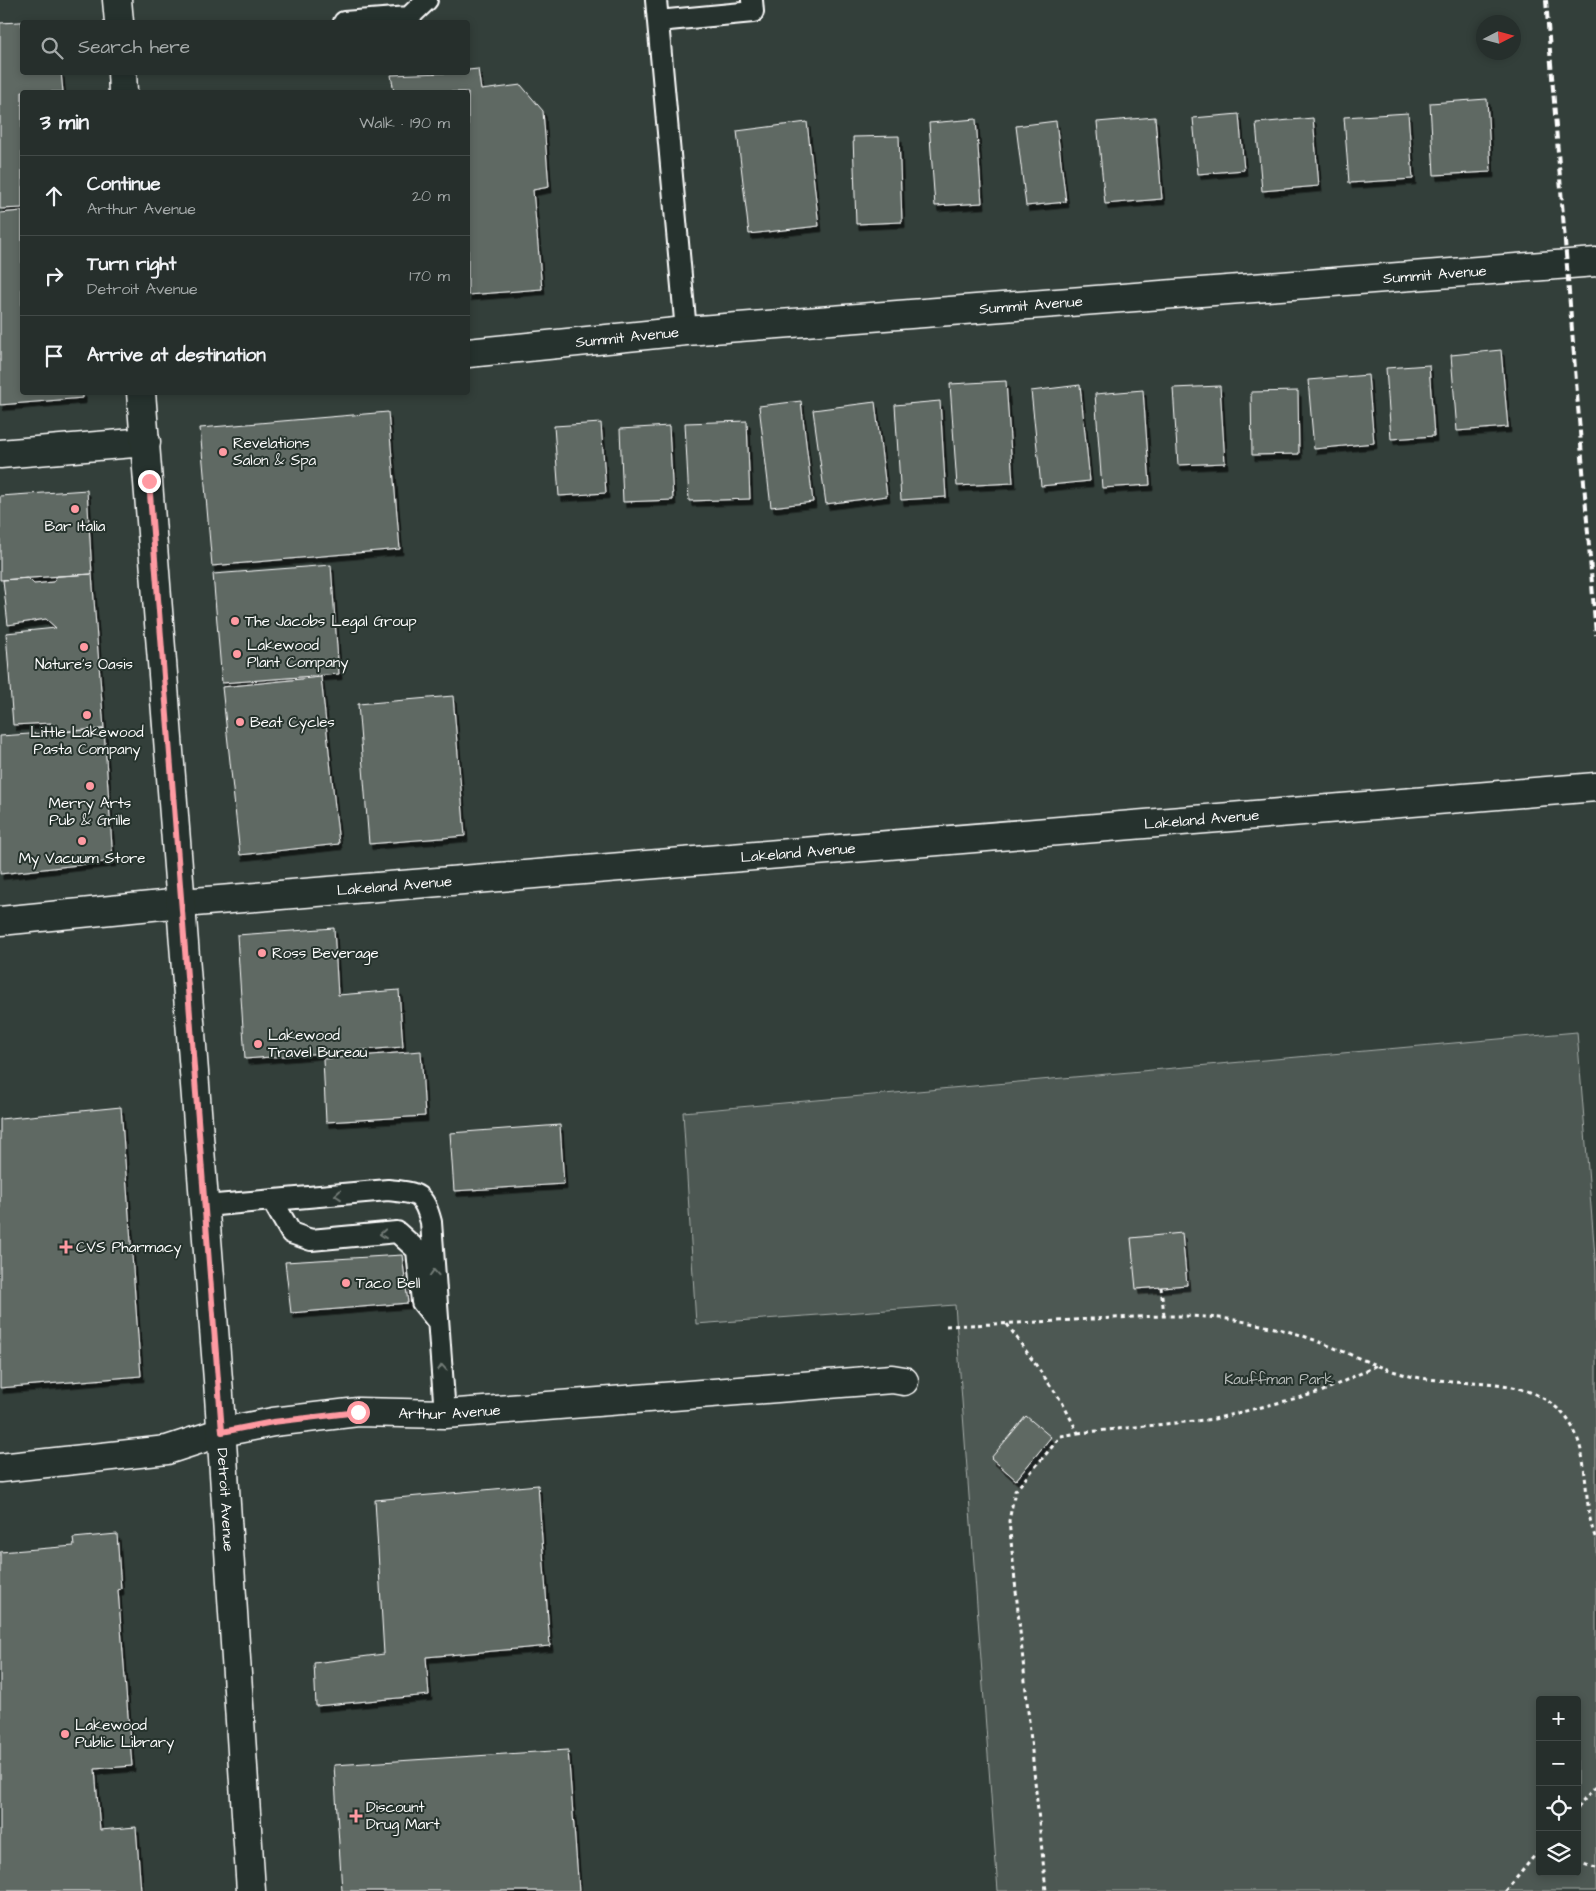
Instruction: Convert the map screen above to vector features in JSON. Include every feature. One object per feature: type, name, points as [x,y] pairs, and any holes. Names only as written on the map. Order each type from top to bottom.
[{"type":"street","points":[[117,0],[119,20]]},
{"type":"street","points":[[122,75],[123,90]]},
{"type":"street","name":"Summit Avenue","points":[[470,353],[686,331],[1596,262]]},
{"type":"street","name":"Detroit Avenue","points":[[141,395],[222,1432],[251,1891]]},
{"type":"street","points":[[0,454],[146,442]]},
{"type":"street","name":"Lakeland Avenue","points":[[0,921],[182,903],[1596,787]]},
{"type":"street","name":"Arthur Avenue","points":[[0,1468],[167,1450],[222,1432],[273,1422],[358,1412],[445,1414],[883,1379],[904,1381]]},
{"type":"lane","points":[[370,20],[409,17],[427,0]]},
{"type":"lane","points":[[656,0],[686,331]]},
{"type":"lane","points":[[658,21],[753,12],[752,0]]},
{"type":"lane","points":[[205,1206],[388,1190],[413,1193],[426,1203],[431,1222],[445,1414]]},
{"type":"lane","points":[[272,1200],[291,1233],[312,1240],[397,1232],[418,1250],[422,1302],[438,1322]]},
{"type":"path","points":[[1161,1287],[1164,1315]]},
{"type":"path","points":[[946,1326],[1164,1315],[1244,1322],[1305,1336],[1376,1366],[1412,1376],[1503,1385],[1530,1392],[1558,1409],[1574,1430],[1582,1454],[1590,1526],[1596,1539]]},
{"type":"path","points":[[1007,1324],[1062,1402],[1078,1433]]},
{"type":"path","points":[[1046,1891],[1009,1521],[1014,1491],[1062,1436],[1214,1419],[1321,1392],[1376,1366]]},
{"type":"path","points":[[1581,1804],[1596,1787]]},
{"type":"path","points":[[1506,1891],[1536,1854]]},
{"type":"path","points":[[1581,1863],[1596,1868]]},
{"type":"green space","name":"Kauffman Park","points":[[1577,1032],[1596,1269],[1596,1891],[998,1891],[955,1305],[696,1324],[683,1112]]},
{"type":"building","points":[[20,22],[20,75],[61,75],[63,90],[20,90],[20,208],[0,209],[0,23]]},
{"type":"building","points":[[478,69],[481,90],[521,85],[543,111],[549,187],[533,190],[542,289],[470,295],[470,90],[394,90],[391,75],[470,75],[470,70]]},
{"type":"building","points":[[1487,99],[1491,172],[1434,175],[1430,103]]},
{"type":"building","points":[[1408,113],[1413,179],[1349,183],[1344,117]]},
{"type":"building","points":[[1239,114],[1244,170],[1198,174],[1193,118]]},
{"type":"building","points":[[1155,117],[1162,199],[1105,204],[1097,122]]},
{"type":"building","points":[[1313,118],[1319,186],[1262,191],[1256,123]]},
{"type":"building","points":[[976,119],[982,203],[935,206],[929,123]]},
{"type":"building","points":[[1056,121],[1066,202],[1026,206],[1016,126]]},
{"type":"building","points":[[807,122],[819,226],[749,234],[737,131]]},
{"type":"building","points":[[899,136],[902,222],[856,224],[853,137]]},
{"type":"building","points":[[20,211],[20,395],[83,395],[83,398],[0,405],[0,213]]},
{"type":"building","points":[[1501,350],[1508,427],[1457,431],[1451,355]]},
{"type":"building","points":[[1429,365],[1434,436],[1391,439],[1386,368]]},
{"type":"building","points":[[1368,375],[1374,443],[1314,449],[1308,380]]},
{"type":"building","points":[[1006,381],[1013,483],[957,486],[950,384]]},
{"type":"building","points":[[1080,385],[1090,481],[1041,486],[1031,391]]},
{"type":"building","points":[[1220,386],[1225,463],[1178,465],[1173,388]]},
{"type":"building","points":[[1143,390],[1150,485],[1102,488],[1095,394]]},
{"type":"building","points":[[1298,391],[1299,454],[1252,455],[1251,392]]},
{"type":"building","points":[[801,401],[813,502],[771,507],[759,406]]},
{"type":"building","points":[[940,401],[946,497],[901,500],[895,405]]},
{"type":"building","points":[[875,402],[887,496],[826,504],[813,410]]},
{"type":"building","points":[[388,412],[400,549],[212,566],[200,428]]},
{"type":"building","points":[[747,421],[750,499],[689,501],[685,423]]},
{"type":"building","points":[[601,423],[606,493],[559,496],[554,426]]},
{"type":"building","points":[[669,426],[673,500],[623,502],[620,429]]},
{"type":"building","points":[[87,490],[92,574],[0,580],[0,496]]},
{"type":"building","points":[[331,565],[339,674],[222,683],[213,574]]},
{"type":"building","points":[[92,574],[104,729],[52,732],[51,723],[13,725],[6,633],[56,628],[46,619],[8,625],[3,580],[28,578],[34,584],[53,582],[57,576]]},
{"type":"building","points":[[321,677],[339,844],[240,855],[222,687]]},
{"type":"building","points":[[453,696],[465,836],[369,844],[358,704]]},
{"type":"building","points":[[104,729],[113,861],[0,874],[0,736]]},
{"type":"building","points":[[334,928],[338,995],[399,990],[403,1047],[245,1059],[237,935]]},
{"type":"building","points":[[421,1051],[425,1116],[326,1122],[323,1059]]},
{"type":"building","name":"CVS Pharmacy","points":[[121,1107],[141,1376],[0,1388],[0,1119]]},
{"type":"building","points":[[560,1125],[564,1184],[454,1191],[450,1133]]},
{"type":"building","points":[[1182,1233],[1187,1285],[1136,1289],[1131,1238]]},
{"type":"building","name":"Taco Bell","points":[[402,1255],[408,1303],[291,1313],[285,1262]]},
{"type":"building","points":[[1026,1416],[1051,1437],[1016,1480],[991,1458]]},
{"type":"building","points":[[538,1485],[550,1646],[426,1657],[429,1695],[316,1706],[314,1663],[384,1654],[375,1500]]},
{"type":"building","name":"Lakewood Public Library","points":[[117,1534],[121,1589],[118,1590],[132,1766],[95,1769],[100,1830],[136,1827],[141,1891],[0,1891],[0,1552],[74,1546],[73,1538]]},
{"type":"building","points":[[568,1750],[579,1891],[342,1891],[334,1765]]},
{"type":"railway","points":[[1546,0],[1596,635]]},
{"type":"place","name":"Revelations Salon & Spa","points":[[223,452]]},
{"type":"place","name":"Bar Italia","points":[[75,509]]},
{"type":"place","name":"The Jacobs Legal Group","points":[[235,621]]},
{"type":"place","name":"Nature's Oasis","points":[[84,647]]},
{"type":"place","name":"Lakewood Plant Company","points":[[237,654]]},
{"type":"place","name":"Little Lakewood Pasta Company","points":[[87,715]]},
{"type":"place","name":"Beat Cycles","points":[[240,722]]},
{"type":"place","name":"Merry Arts Pub & Grille","points":[[90,786]]},
{"type":"place","name":"My Vacuum Store","points":[[82,841]]},
{"type":"place","name":"Ross Beverage","points":[[262,953]]},
{"type":"place","name":"Lakewood Travel Bureau","points":[[258,1044]]},
{"type":"place","name":"CVS Pharmacy","points":[[66,1247]]},
{"type":"place","name":"Taco Bell","points":[[346,1283]]},
{"type":"place","name":"Lakewood Public Library","points":[[65,1734]]},
{"type":"place","name":"Discount Drug Mart","points":[[356,1816]]},
{"type":"route","points":[[149,481],[222,1432],[273,1422],[358,1412]]}]
